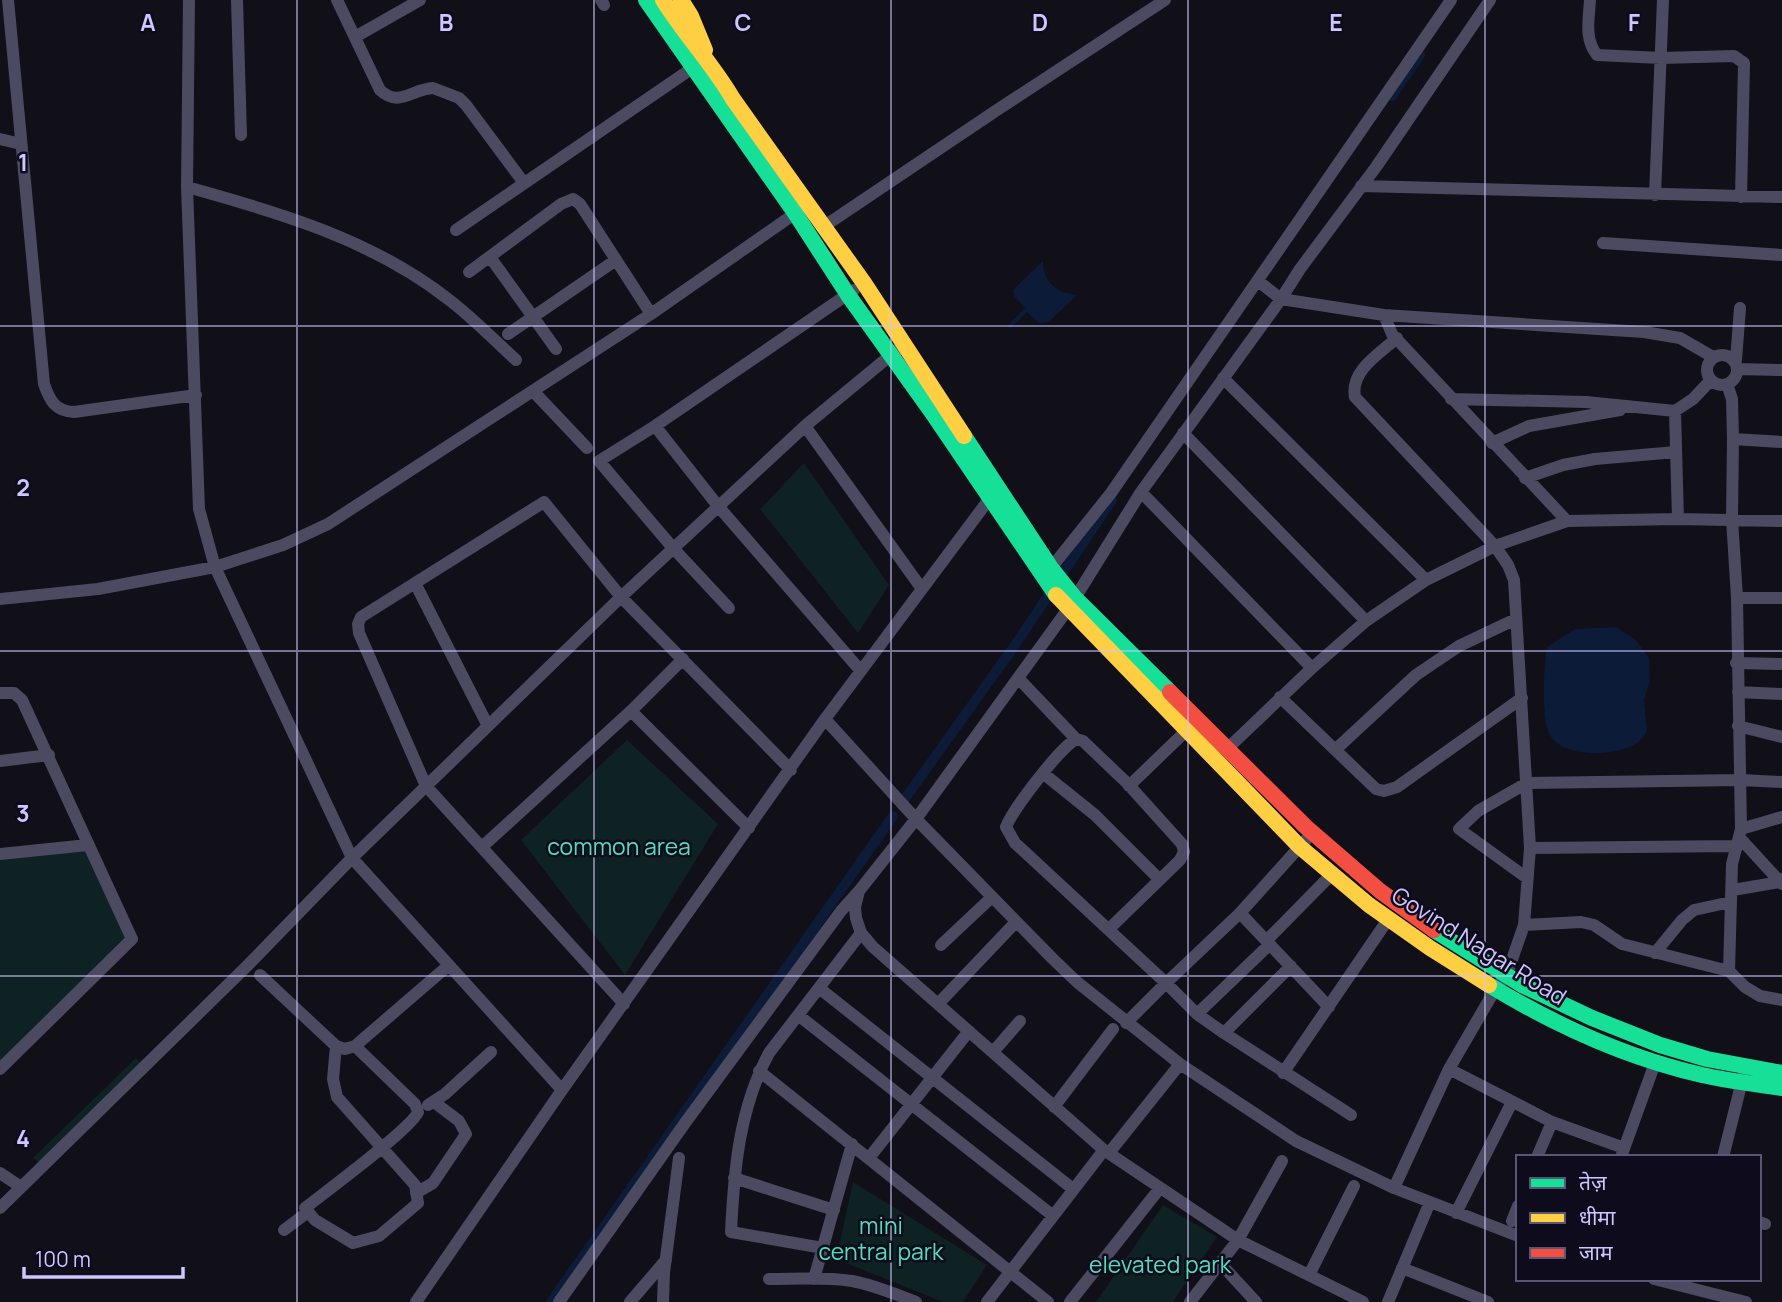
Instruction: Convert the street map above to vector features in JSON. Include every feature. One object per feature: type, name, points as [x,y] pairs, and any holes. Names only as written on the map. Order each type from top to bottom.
[{"type":"main road","points":[[646,0],[702,65]]},
{"type":"main road","points":[[663,0],[702,65],[801,209],[848,295],[898,349]]},
{"type":"main road","points":[[681,0],[691,16],[702,65]]},
{"type":"main road","points":[[801,209],[823,227],[864,283],[898,349],[1067,598]]},
{"type":"main road","name":"Govind Nagar Road","points":[[1067,598],[1186,731],[1300,847],[1368,905],[1430,948],[1514,1000],[1588,1037],[1655,1063],[1704,1076],[1782,1073]]},
{"type":"main road","name":"Govind Nagar Road","points":[[1067,598],[1312,833],[1380,891],[1419,919],[1522,985],[1592,1018],[1782,1088]]},
{"type":"street","points":[[8,0],[44,384],[54,406],[62,412],[74,412],[196,395]]},
{"type":"street","points":[[188,0],[187,187],[199,509],[215,567],[352,858],[562,1090]]},
{"type":"street","points":[[237,0],[241,135]]},
{"type":"street","points":[[337,0],[380,90],[387,97],[399,98],[433,88],[458,98],[524,183]]},
{"type":"street","points":[[355,37],[421,0]]},
{"type":"street","points":[[823,227],[1165,0]]},
{"type":"street","points":[[1051,574],[1107,500],[1451,0]]},
{"type":"street","points":[[559,1302],[709,1090],[841,911],[916,819],[1018,678],[1067,598],[1362,186],[1489,0]]},
{"type":"street","points":[[1590,0],[1588,38],[1597,55],[1734,57],[1744,63],[1741,197]]},
{"type":"street","points":[[1655,195],[1663,0]]},
{"type":"street","points":[[456,230],[702,65]]},
{"type":"street","points":[[0,139],[21,144]]},
{"type":"street","points":[[1362,186],[1782,197]]},
{"type":"street","points":[[187,187],[269,209],[385,258],[448,299],[516,360]]},
{"type":"street","points":[[469,272],[561,204],[573,199],[580,204],[651,314]]},
{"type":"street","points":[[0,599],[98,589],[215,567],[282,545],[328,524],[651,314],[801,209]]},
{"type":"street","points":[[1604,243],[1782,254]]},
{"type":"street","points":[[490,257],[555,349]]},
{"type":"street","points":[[508,334],[616,260]]},
{"type":"street","points":[[1258,281],[1281,299],[1384,315],[1644,332],[1680,338],[1713,357]]},
{"type":"street","points":[[729,608],[673,548],[599,461],[655,426],[864,283]]},
{"type":"street","points":[[1740,308],[1737,365],[1733,381],[1722,385],[1711,380],[1706,369],[1713,357],[1722,354],[1737,365],[1782,370]]},
{"type":"street","points":[[1384,315],[1397,338],[1567,521]]},
{"type":"street","points":[[1394,1188],[1449,1069],[1507,974],[1524,925],[1530,848],[1514,580],[1495,546],[1355,397],[1354,382],[1360,372],[1397,338]]},
{"type":"street","points":[[0,1208],[238,976],[352,858],[621,597],[805,426],[898,349]]},
{"type":"street","points":[[1223,378],[1426,580]]},
{"type":"street","points":[[1451,398],[1586,402],[1675,411],[1693,399],[1711,380]]},
{"type":"street","points":[[1727,384],[1732,399],[1732,519],[1737,598],[1741,780],[1739,837],[1732,864],[1729,971]]},
{"type":"street","points":[[533,391],[587,448]]},
{"type":"street","points":[[1492,443],[1529,426],[1634,408]]},
{"type":"street","points":[[1675,411],[1678,519]]},
{"type":"street","points":[[655,426],[718,506],[860,670]]},
{"type":"street","points":[[805,426],[922,589]]},
{"type":"street","points":[[1183,433],[1366,621]]},
{"type":"street","points":[[1733,439],[1782,442]]},
{"type":"street","points":[[1525,478],[1563,464],[1595,458],[1676,452]]},
{"type":"street","points":[[1141,492],[1312,668]]},
{"type":"street","points":[[416,1302],[562,1090],[860,670],[994,493]]},
{"type":"street","points":[[624,1004],[426,786],[359,634],[360,617],[544,502],[621,597],[791,770]]},
{"type":"street","points":[[1227,749],[1280,697],[1366,621],[1426,580],[1495,546],[1567,521],[1782,521]]},
{"type":"street","points":[[415,583],[488,726]]},
{"type":"street","points":[[1737,598],[1782,598]]},
{"type":"street","points":[[1335,750],[1416,675],[1459,646],[1516,619]]},
{"type":"street","points":[[482,848],[631,711],[683,659]]},
{"type":"street","points":[[1737,663],[1782,664]]},
{"type":"street","points":[[1018,678],[1076,739],[1083,741],[1129,786],[1182,844],[1184,852],[1180,860],[1108,929]]},
{"type":"street","points":[[1738,692],[1782,694]]},
{"type":"street","points":[[0,693],[19,696],[49,755],[132,939],[0,1069]]},
{"type":"street","points":[[1280,697],[1376,789],[1384,791],[1397,787],[1522,698]]},
{"type":"street","points":[[631,711],[749,828]]},
{"type":"street","points":[[825,719],[916,819],[1077,982],[1180,1065],[1296,1141],[1394,1188],[1516,1235]]},
{"type":"street","points":[[1738,726],[1782,737]]},
{"type":"street","points":[[1129,786],[1186,731]]},
{"type":"street","points":[[1076,739],[1061,751],[1012,813],[1006,827],[1010,836],[1197,1014],[1283,1073],[1351,1115]]},
{"type":"street","points":[[0,761],[49,755]]},
{"type":"street","points":[[1044,774],[1095,815],[1160,879]]},
{"type":"street","points":[[1527,878],[1459,829],[1478,811],[1527,783],[1741,780],[1782,782]]},
{"type":"street","points":[[1530,848],[1739,837],[1782,817]]},
{"type":"street","points":[[1126,1023],[1240,913],[1312,833]]},
{"type":"street","points":[[1655,953],[1682,920],[1695,910],[1781,882],[1739,837]]},
{"type":"street","points":[[0,854],[88,845]]},
{"type":"street","points":[[1197,1014],[1332,874]]},
{"type":"street","points":[[859,891],[855,907],[856,918],[861,933],[873,947],[1106,1152],[1238,1240],[1363,1302]]},
{"type":"street","points":[[941,945],[992,897]]},
{"type":"street","points":[[1240,913],[1329,1007]]},
{"type":"street","points":[[1283,1073],[1389,918]]},
{"type":"street","points":[[938,1004],[1016,922]]},
{"type":"street","points":[[1524,925],[1581,922],[1594,925],[1622,944],[1729,971],[1745,987],[1760,996],[1782,1000]]},
{"type":"street","points":[[823,1248],[731,1232],[737,1150],[760,1071],[769,1053],[861,933]]},
{"type":"street","points":[[260,975],[337,1046],[345,1049],[355,1046],[449,965]]},
{"type":"street","points":[[1224,1033],[1291,966]]},
{"type":"street","points":[[819,988],[1073,1189]]},
{"type":"street","points":[[798,1015],[1052,1215]]},
{"type":"street","points":[[993,1052],[1020,1021]]},
{"type":"street","points":[[1054,1107],[1112,1029]]},
{"type":"street","points":[[869,1157],[969,1031]]},
{"type":"street","points":[[337,1046],[333,1079],[337,1097],[381,1146],[415,1185],[418,1203],[379,1236],[353,1243],[315,1220],[305,1208],[381,1146],[415,1119],[417,1108]]},
{"type":"street","points":[[355,1046],[417,1108]]},
{"type":"street","points":[[417,1108],[434,1102],[491,1052]]},
{"type":"street","points":[[1449,1069],[1552,1122],[1623,1152],[1655,1063]]},
{"type":"street","points":[[987,1302],[1073,1189],[1180,1065]]},
{"type":"street","points":[[760,1071],[1048,1302]]},
{"type":"street","points":[[1724,1155],[1744,1074]]},
{"type":"street","points":[[416,1193],[433,1183],[466,1134],[458,1121],[434,1102]]},
{"type":"street","points":[[1456,1213],[1512,1102]]},
{"type":"street","points":[[1538,1155],[1552,1122]]},
{"type":"street","points":[[814,1279],[852,1144]]},
{"type":"street","points":[[663,1302],[679,1158]]},
{"type":"street","points":[[1190,1302],[1238,1240],[1282,1161]]},
{"type":"street","points":[[0,1173],[21,1187]]},
{"type":"street","points":[[734,1178],[834,1210]]},
{"type":"street","points":[[1309,1275],[1354,1186]]},
{"type":"street","points":[[1070,1302],[1160,1188]]},
{"type":"street","points":[[1388,1302],[1430,1202]]},
{"type":"street","points":[[1512,1221],[1516,1211]]},
{"type":"street","points":[[284,1230],[308,1212]]},
{"type":"street","points":[[630,1302],[666,1259]]},
{"type":"street","points":[[1220,1263],[1256,1302]]},
{"type":"street","points":[[1402,1268],[1488,1302]]},
{"type":"street","points":[[769,1279],[852,1281],[916,1302]]},
{"type":"street","points":[[1662,1281],[1746,1302]]},
{"type":"green space","points":[[804,463],[889,585],[858,633],[760,509]]},
{"type":"green space","name":"common area","points":[[627,740],[718,824],[625,975],[521,840]]},
{"type":"green space","points":[[88,845],[132,939],[0,1069],[0,854]]},
{"type":"green space","points":[[136,1058],[143,1066],[41,1165],[33,1158]]},
{"type":"green space","name":"mini central park","points":[[853,1182],[987,1265],[963,1302],[943,1302],[836,1259]]},
{"type":"green space","name":"elevated park","points":[[1163,1205],[1217,1237],[1173,1302],[1096,1302]]},
{"type":"water","points":[[1043,261],[1046,275],[1052,285],[1063,292],[1077,295],[1049,322],[1039,323],[1027,312],[1010,329],[1007,326],[1025,308],[1014,296],[1013,290]]},
{"type":"water","points":[[1616,627],[1636,640],[1649,658],[1650,681],[1644,700],[1647,731],[1638,742],[1616,751],[1590,753],[1565,748],[1555,741],[1546,725],[1544,691],[1547,647],[1575,629]]},
{"type":"waterway","points":[[1392,96],[1420,55]]},
{"type":"waterway","points":[[904,800],[1015,645],[1112,500]]},
{"type":"waterway","points":[[551,1302],[893,816]]},
{"type":"traffic: fast","points":[[646,0],[1056,595]]},
{"type":"traffic: fast","points":[[964,436],[1051,568],[1075,598],[1170,692]]},
{"type":"traffic: fast","points":[[1434,930],[1522,985],[1592,1018],[1660,1045],[1707,1059],[1782,1073]]},
{"type":"traffic: fast","points":[[1489,985],[1540,1014],[1619,1050],[1712,1077],[1782,1088]]},
{"type":"traffic: slow","points":[[663,0],[864,283],[964,436]]},
{"type":"traffic: slow","points":[[681,0],[705,50]]},
{"type":"traffic: slow","points":[[1056,595],[1300,847],[1369,905],[1489,985]]},
{"type":"traffic: jam","points":[[1170,692],[1306,827],[1380,891],[1434,930]]}]
